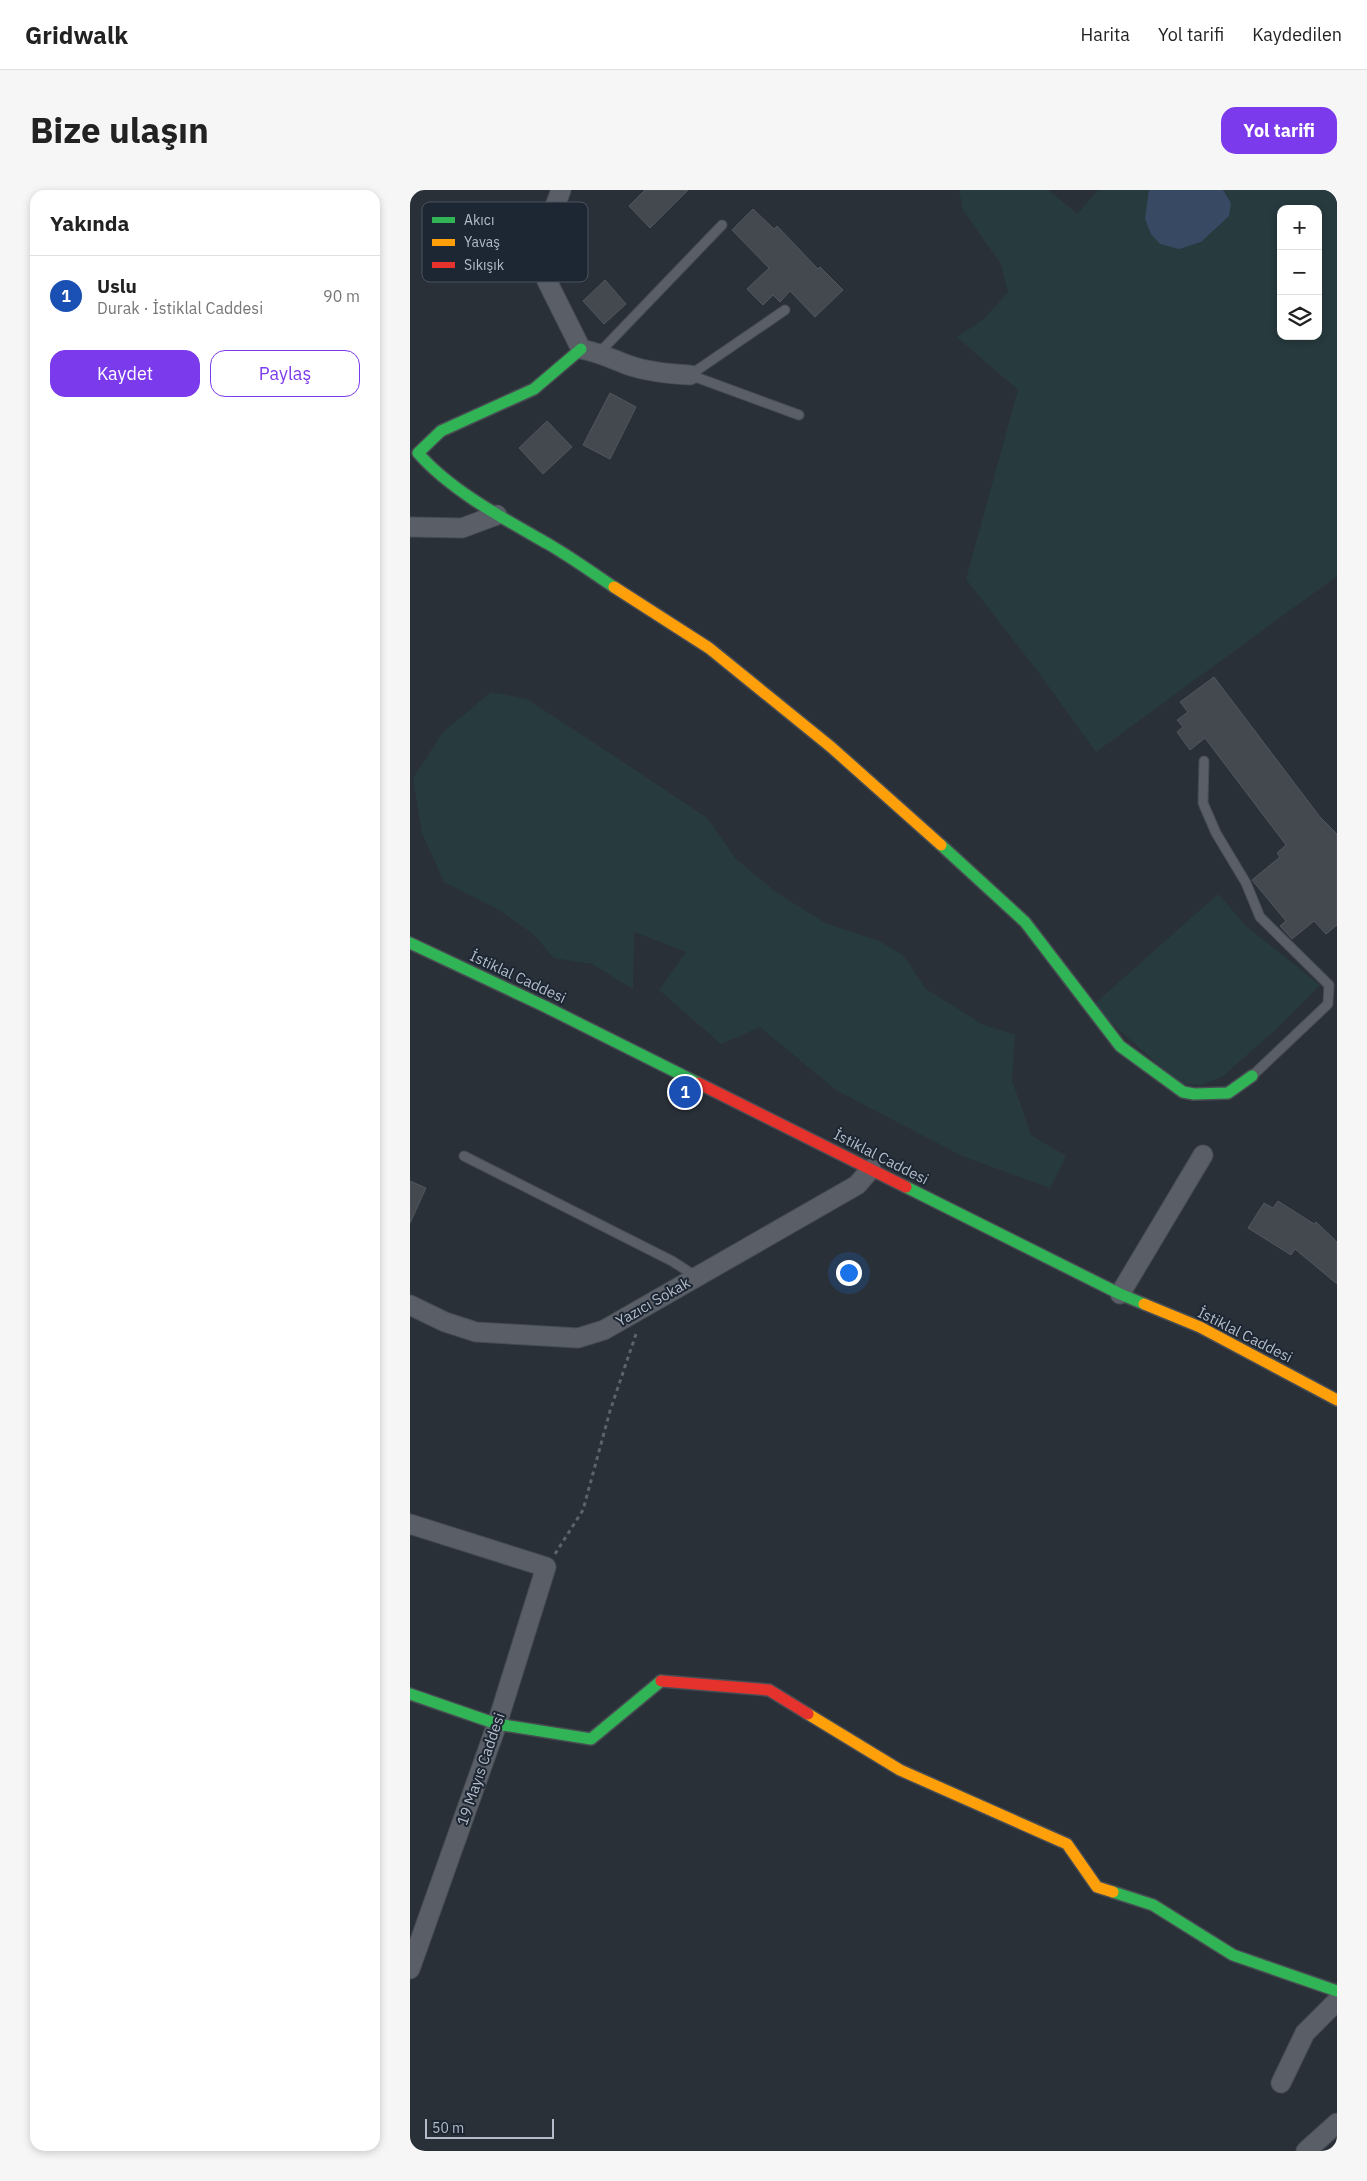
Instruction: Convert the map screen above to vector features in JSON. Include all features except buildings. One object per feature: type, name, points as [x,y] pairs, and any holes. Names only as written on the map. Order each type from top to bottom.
[{"type":"street","points":[[556,202],[560,190]]},
{"type":"street","points":[[548,282],[581,349]]},
{"type":"street","points":[[690,375],[665,374],[630,366],[600,352],[581,349],[534,389],[441,432],[418,453],[430,467],[497,515],[550,546],[710,648],[831,747],[961,862],[1024,922],[1120,1046],[1183,1092],[1194,1094],[1228,1093],[1252,1076]]},
{"type":"street","points":[[410,528],[462,528],[497,515]]},
{"type":"street","name":"İstiklal Caddesi","points":[[410,943],[544,1006],[1120,1294],[1200,1327],[1337,1400]]},
{"type":"street","points":[[1120,1294],[1203,1154]]},
{"type":"street","name":"Yazıcı Sokak","points":[[410,1305],[445,1322],[476,1332],[578,1338],[604,1330],[857,1185],[871,1169]]},
{"type":"street","points":[[410,1524],[546,1567]]},
{"type":"street","name":"19 Mayıs Caddesi","points":[[410,1969],[418,1929],[497,1724],[546,1567]]},
{"type":"street","points":[[410,1694],[497,1724],[591,1739],[660,1681],[769,1690],[900,1770],[1067,1844],[1097,1887],[1153,1905],[1233,1955],[1337,1991]]},
{"type":"street","points":[[1281,2083],[1305,2033],[1337,2001]]},
{"type":"street","points":[[1306,2151],[1337,2123]]},
{"type":"lane","points":[[600,352],[722,225]]},
{"type":"lane","points":[[690,375],[785,310]]},
{"type":"lane","points":[[690,375],[799,415]]},
{"type":"lane","points":[[1204,761],[1203,804],[1216,833],[1246,883],[1260,917],[1329,985],[1328,1004],[1252,1076]]},
{"type":"lane","points":[[464,1156],[672,1261],[697,1277]]},
{"type":"path","points":[[546,1567],[583,1510],[610,1411],[648,1305]]},
{"type":"green space","points":[[959,190],[1049,190],[1077,214],[1098,190],[1337,190],[1337,576],[1096,752],[1039,673],[966,579],[1018,390],[957,337],[984,319],[1008,292],[1001,264],[963,210]]},
{"type":"green space","points":[[491,692],[527,699],[707,818],[736,859],[776,892],[825,923],[879,941],[903,955],[926,989],[982,1024],[1015,1035],[1012,1080],[1031,1135],[1066,1156],[1050,1188],[962,1156],[836,1090],[760,1027],[721,1044],[659,990],[686,952],[634,932],[633,989],[592,964],[554,958],[533,934],[499,910],[444,882],[422,833],[413,778],[443,732]]},
{"type":"green space","points":[[1218,894],[1247,927],[1320,985],[1272,1033],[1223,1076],[1201,1085],[1179,1083],[1092,1006]]},
{"type":"water","points":[[1149,190],[1223,190],[1231,203],[1229,216],[1201,242],[1179,249],[1160,244],[1151,234],[1145,219]]},
{"type":"traffic: fast","points":[[581,349],[534,389],[441,431],[418,453],[446,480],[480,504],[558,550],[614,587]]},
{"type":"traffic: fast","points":[[941,845],[1025,922],[1120,1046],[1183,1092],[1194,1094],[1228,1093],[1252,1076]]},
{"type":"traffic: fast","points":[[410,943],[544,1006],[698,1083]]},
{"type":"traffic: fast","points":[[906,1187],[1120,1294],[1144,1304]]},
{"type":"traffic: fast","points":[[410,1694],[497,1724],[591,1739],[661,1681]]},
{"type":"traffic: fast","points":[[1113,1892],[1153,1905],[1233,1955],[1337,1991]]},
{"type":"traffic: slow","points":[[614,587],[709,648],[831,747],[941,845]]},
{"type":"traffic: slow","points":[[1144,1304],[1200,1327],[1337,1400]]},
{"type":"traffic: slow","points":[[808,1714],[900,1770],[1067,1844],[1097,1887],[1113,1892]]},
{"type":"traffic: jam","points":[[698,1083],[906,1187]]},
{"type":"traffic: jam","points":[[661,1681],[769,1690],[808,1714]]},
{"type":"place","name":"Uslu","points":[[685,1092]]}]
